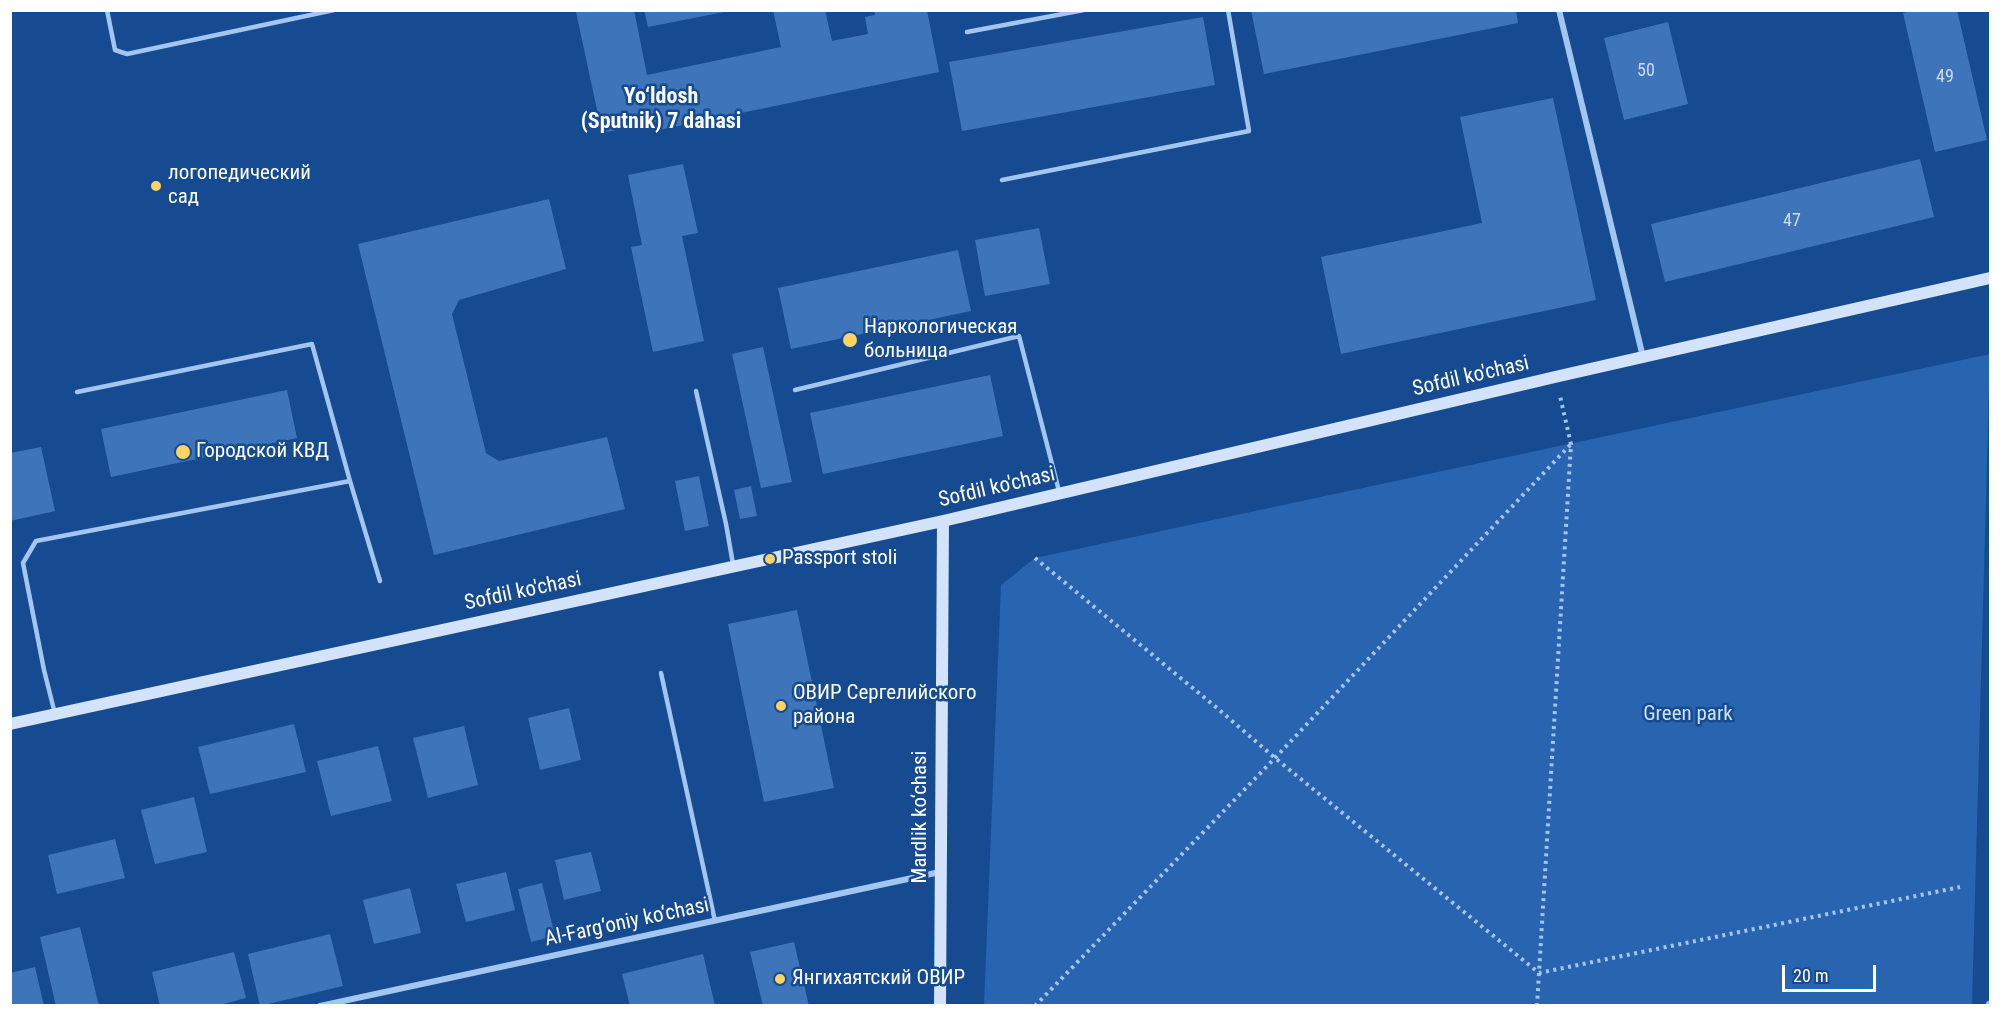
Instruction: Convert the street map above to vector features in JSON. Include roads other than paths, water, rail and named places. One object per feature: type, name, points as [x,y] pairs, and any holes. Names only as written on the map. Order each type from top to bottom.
[{"type":"street","points":[[1559,10],[1644,357]]},
{"type":"street","name":"Sofdil ko'chasi","points":[[10,724],[943,521],[1990,278]]},
{"type":"street","name":"Mardlik ko‘chasi","points":[[940,1005],[943,521]]},
{"type":"street","name":"Al-Farg‘oniy ko‘chasi","points":[[320,1005],[940,872]]},
{"type":"lane","points":[[107,10],[115,50],[127,54],[334,10]]},
{"type":"lane","points":[[967,32],[1084,10]]},
{"type":"lane","points":[[1002,180],[1249,131],[1228,10]]},
{"type":"lane","points":[[795,390],[1020,336],[1060,494]]},
{"type":"lane","points":[[77,392],[312,344],[380,581]]},
{"type":"lane","points":[[696,391],[734,567]]},
{"type":"lane","points":[[55,714],[23,563],[36,541],[350,481]]},
{"type":"lane","points":[[661,673],[715,921]]},
{"type":"place","name":"логопедический сад","points":[[156,186]]},
{"type":"place","name":"Наркологическая больница","points":[[850,340]]},
{"type":"place","name":"Городской КВД","points":[[183,452]]},
{"type":"place","name":"Passport stoli","points":[[770,559]]},
{"type":"place","name":"ОВИР Сергелийского района","points":[[781,706]]},
{"type":"place","name":"Янгихаятский ОВИР","points":[[780,979]]},
{"type":"district","name":"Yo‘ldosh (Sputnik) 7 dahasi","points":[[661,110]]},
{"type":"park label","name":"Green park","points":[[1688,715]]}]
